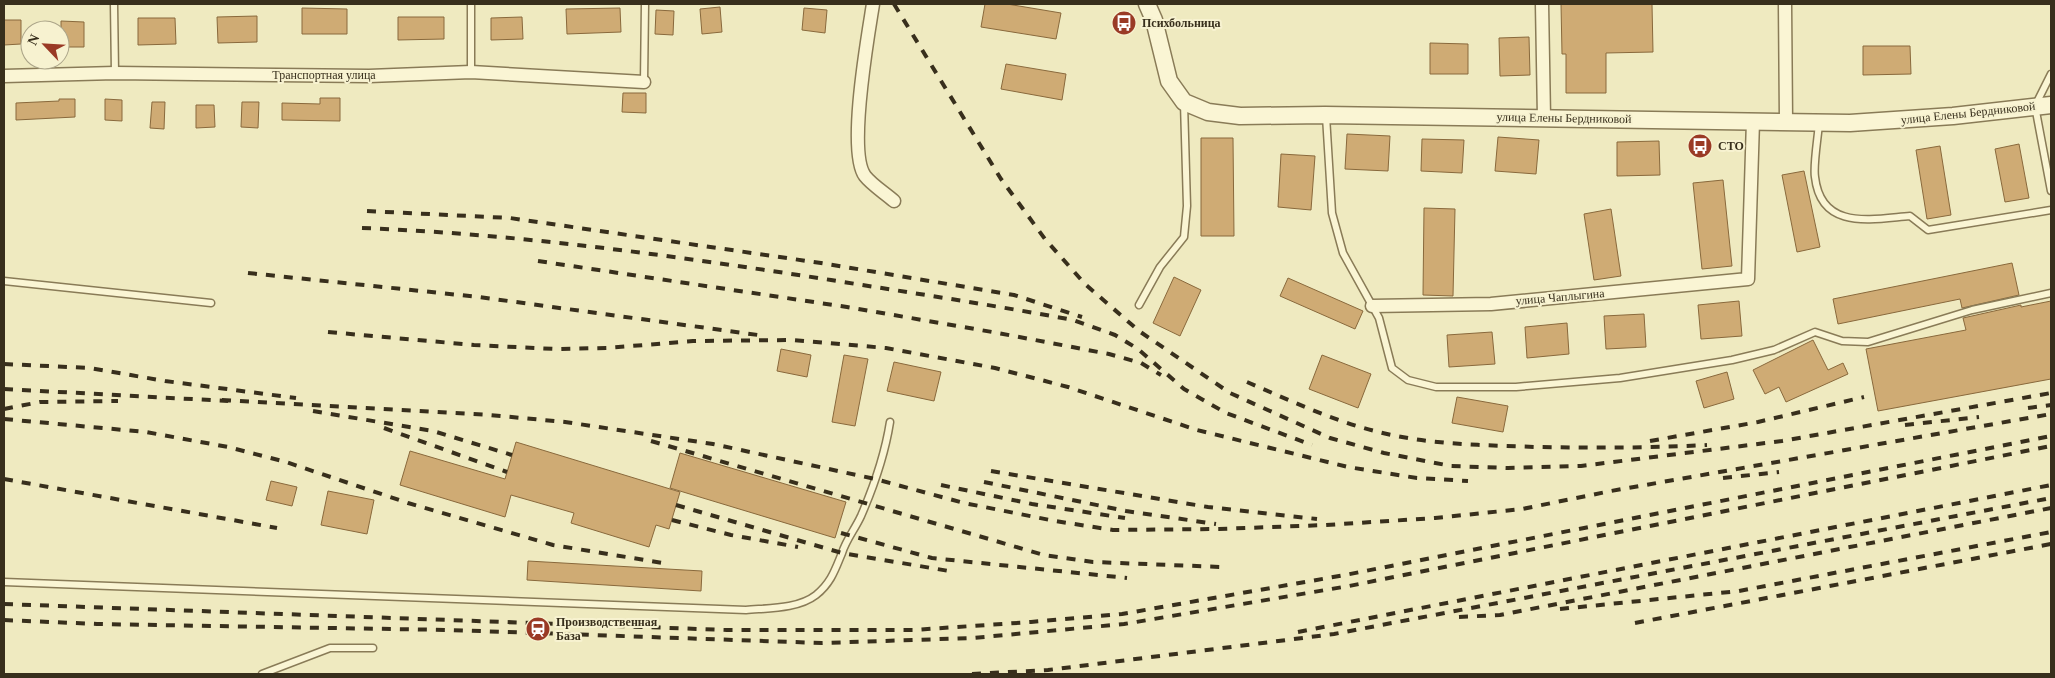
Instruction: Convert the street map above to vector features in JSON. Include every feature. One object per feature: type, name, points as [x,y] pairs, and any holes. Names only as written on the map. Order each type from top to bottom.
[{"type":"street","points":[[873,4],[861,84],[858,148],[864,175],[894,201]]},
{"type":"street","points":[[1147,4],[1154,20],[1169,81],[1184,102]]},
{"type":"street","points":[[1542,4],[1544,118]]},
{"type":"street","points":[[1785,4],[1786,121]]},
{"type":"street","name":"Транспортная улица","points":[[4,76],[115,73],[369,76],[472,72],[644,82]]},
{"type":"street","name":"улица Елены Бердниковой","points":[[1184,102],[1208,112],[1240,116],[1326,114],[1850,123],[1953,116],[2043,106]]},
{"type":"street","name":"улица Чаплыгина","points":[[1372,306],[1491,304],[1748,279],[1753,121]]},
{"type":"lane","points":[[114,4],[115,73]]},
{"type":"lane","points":[[471,4],[472,72]]},
{"type":"lane","points":[[644,82],[645,4]]},
{"type":"lane","points":[[2051,74],[2043,106],[2046,174],[2051,190]]},
{"type":"lane","points":[[1139,305],[1160,267],[1184,237],[1187,206],[1184,102]]},
{"type":"lane","points":[[1326,114],[1332,213],[1343,253],[1380,318],[1392,368],[1408,380],[1436,387],[1516,387],[1620,378],[1732,360],[1774,350],[1815,332],[1842,342],[1868,342],[1972,310],[2051,293]]},
{"type":"lane","points":[[1820,122],[1814,175],[1817,189],[1834,214],[1867,220],[1910,216],[1928,230],[2051,210]]},
{"type":"lane","points":[[4,281],[211,303]]},
{"type":"lane","points":[[4,582],[746,610],[790,606],[815,595],[834,576],[872,487],[886,448],[890,422]]},
{"type":"lane","points":[[262,674],[330,648],[373,648]]},
{"type":"building","points":[[985,4],[1007,4],[1061,13],[1056,39],[981,27]]},
{"type":"building","points":[[1561,4],[1652,4],[1653,52],[1606,53],[1606,93],[1566,93],[1566,54],[1562,54]]},
{"type":"building","points":[[720,7],[722,32],[702,34],[700,9]]},
{"type":"building","points":[[302,8],[347,9],[347,34],[302,34]]},
{"type":"building","points":[[620,8],[621,32],[567,34],[566,9]]},
{"type":"building","points":[[804,8],[827,10],[825,33],[802,30]]},
{"type":"building","points":[[656,10],[674,11],[673,35],[655,34]]},
{"type":"building","points":[[257,16],[257,42],[218,43],[217,17]]},
{"type":"building","points":[[398,17],[444,17],[444,39],[398,40]]},
{"type":"building","points":[[522,17],[523,39],[491,40],[491,18]]},
{"type":"building","points":[[138,18],[175,18],[176,44],[138,45]]},
{"type":"building","points":[[4,20],[20,20],[20,44],[4,45]]},
{"type":"building","points":[[70,21],[84,22],[84,47],[70,47]]},
{"type":"building","points":[[1529,37],[1530,75],[1500,76],[1499,38]]},
{"type":"building","points":[[1430,43],[1468,44],[1468,74],[1430,74]]},
{"type":"building","points":[[1863,46],[1910,46],[1911,74],[1863,75]]},
{"type":"building","points":[[1006,64],[1066,74],[1062,100],[1001,89]]},
{"type":"building","points":[[623,93],[646,93],[646,113],[622,112]]},
{"type":"building","points":[[320,98],[340,98],[340,121],[282,120],[282,103],[320,104]]},
{"type":"building","points":[[59,99],[75,99],[75,117],[16,120],[16,103],[59,101]]},
{"type":"building","points":[[105,99],[122,100],[122,121],[105,120]]},
{"type":"building","points":[[152,102],[165,102],[164,129],[150,128]]},
{"type":"building","points":[[242,102],[259,102],[258,128],[241,127]]},
{"type":"building","points":[[196,105],[214,105],[215,127],[196,128]]},
{"type":"building","points":[[1347,134],[1390,136],[1388,171],[1345,169]]},
{"type":"building","points":[[1498,137],[1539,140],[1536,174],[1495,171]]},
{"type":"building","points":[[1201,138],[1233,138],[1234,236],[1201,236]]},
{"type":"building","points":[[1422,139],[1464,140],[1462,173],[1421,171]]},
{"type":"building","points":[[1659,141],[1660,175],[1617,176],[1617,142]]},
{"type":"building","points":[[2019,144],[2029,198],[2005,202],[1995,149]]},
{"type":"building","points":[[1940,146],[1951,215],[1927,219],[1916,150]]},
{"type":"building","points":[[1281,154],[1315,156],[1311,210],[1278,207]]},
{"type":"building","points":[[1804,171],[1820,247],[1797,252],[1782,175]]},
{"type":"building","points":[[1723,180],[1732,266],[1702,269],[1693,183]]},
{"type":"building","points":[[1424,208],[1455,209],[1453,296],[1423,295]]},
{"type":"building","points":[[1611,209],[1621,276],[1594,280],[1584,214]]},
{"type":"building","points":[[2012,263],[2019,295],[1962,308],[1960,299],[1838,324],[1833,299]]},
{"type":"building","points":[[1174,277],[1201,290],[1180,336],[1153,323]]},
{"type":"building","points":[[1288,278],[1363,311],[1355,329],[1280,296]]},
{"type":"building","points":[[1739,301],[1742,336],[1701,339],[1698,305]]},
{"type":"building","points":[[2051,301],[2051,379],[1878,411],[1866,349],[1966,330],[1963,318],[2021,305],[2021,307]]},
{"type":"building","points":[[1644,314],[1646,347],[1606,349],[1604,316]]},
{"type":"building","points":[[1567,323],[1569,354],[1527,358],[1525,327]]},
{"type":"building","points":[[1492,332],[1495,364],[1449,367],[1447,335]]},
{"type":"building","points":[[1813,340],[1828,370],[1843,363],[1848,374],[1786,402],[1779,387],[1765,394],[1753,370]]},
{"type":"building","points":[[781,349],[811,355],[807,377],[777,371]]},
{"type":"building","points":[[844,355],[868,359],[855,426],[832,422]]},
{"type":"building","points":[[1322,355],[1371,374],[1358,408],[1309,389]]},
{"type":"building","points":[[894,362],[941,372],[934,401],[887,391]]},
{"type":"building","points":[[1727,372],[1734,399],[1704,408],[1696,381]]},
{"type":"building","points":[[1457,397],[1508,406],[1503,432],[1452,423]]},
{"type":"building","points":[[516,442],[680,492],[669,529],[656,525],[649,547],[571,523],[574,513],[511,495],[505,517],[400,485],[410,451],[505,479]]},
{"type":"building","points":[[680,453],[846,502],[835,538],[670,488]]},
{"type":"building","points":[[271,481],[297,487],[292,506],[266,500]]},
{"type":"building","points":[[328,491],[374,500],[367,534],[321,525]]},
{"type":"building","points":[[528,561],[702,571],[701,591],[527,580]]},
{"type":"railway","points":[[894,4],[1001,179],[1045,239],[1085,284],[1139,331],[1230,393],[1330,438],[1384,453],[1451,466],[1508,468],[1581,466],[1782,441],[2051,393]]},
{"type":"railway","points":[[367,211],[510,218],[821,263],[1014,295],[1082,317]]},
{"type":"railway","points":[[362,228],[480,235],[597,247],[831,280],[1073,320],[1115,335],[1138,349],[1184,389],[1226,413],[1312,445]]},
{"type":"railway","points":[[538,261],[847,307],[998,333],[1109,354],[1141,363],[1161,375]]},
{"type":"railway","points":[[248,273],[479,297],[758,335]]},
{"type":"railway","points":[[328,332],[474,345],[556,349],[607,348],[693,341],[792,340],[886,348],[995,368],[1068,387],[1197,430],[1348,467],[1417,478],[1468,481]]},
{"type":"railway","points":[[4,364],[90,368],[165,381],[296,398]]},
{"type":"railway","points":[[1247,382],[1342,421],[1395,436],[1435,442],[1537,447],[1665,447],[1707,445]]},
{"type":"railway","points":[[4,389],[228,401]]},
{"type":"railway","points":[[1650,441],[1758,422],[1864,397]]},
{"type":"railway","points":[[222,400],[490,415],[565,422],[713,444],[875,479],[964,503],[1113,530],[1326,525],[1435,518],[1522,509],[1611,491],[2051,414]]},
{"type":"railway","points":[[4,409],[40,402],[118,401]]},
{"type":"railway","points":[[2028,408],[2051,405]]},
{"type":"railway","points":[[313,411],[433,431],[512,455]]},
{"type":"railway","points":[[1905,425],[1979,417]]},
{"type":"railway","points":[[4,419],[146,432],[228,447],[286,462],[408,503],[553,545],[669,564]]},
{"type":"railway","points":[[384,428],[507,472]]},
{"type":"railway","points":[[4,604],[727,630],[913,630],[1031,622],[1122,614],[1345,575],[2051,436]]},
{"type":"railway","points":[[651,441],[1044,555],[1093,562],[1222,567]]},
{"type":"railway","points":[[4,620],[97,624],[449,630],[822,643],[973,638],[1124,624],[1349,586],[2051,446]]},
{"type":"railway","points":[[991,471],[1208,507],[1317,519]]},
{"type":"railway","points":[[1723,478],[1779,472]]},
{"type":"railway","points":[[4,479],[277,528]]},
{"type":"railway","points":[[984,482],[1126,511],[1216,524]]},
{"type":"railway","points":[[941,485],[1032,504],[1125,518]]},
{"type":"railway","points":[[1298,632],[2051,485]]},
{"type":"railway","points":[[972,674],[1048,670],[1334,634],[2051,498]]},
{"type":"railway","points":[[676,505],[842,553],[955,572]]},
{"type":"railway","points":[[1459,617],[1500,615],[2051,508]]},
{"type":"railway","points":[[672,520],[731,535],[798,547]]},
{"type":"railway","points":[[1560,609],[1739,591],[2051,532]]},
{"type":"railway","points":[[841,533],[932,558],[1127,578]]},
{"type":"railway","points":[[1635,623],[2051,544]]},
{"type":"place","name":"Психбольница","points":[[1124,23]]},
{"type":"place","name":"СТО","points":[[1700,146]]},
{"type":"place","name":"Производственная База","points":[[538,629]]}]
